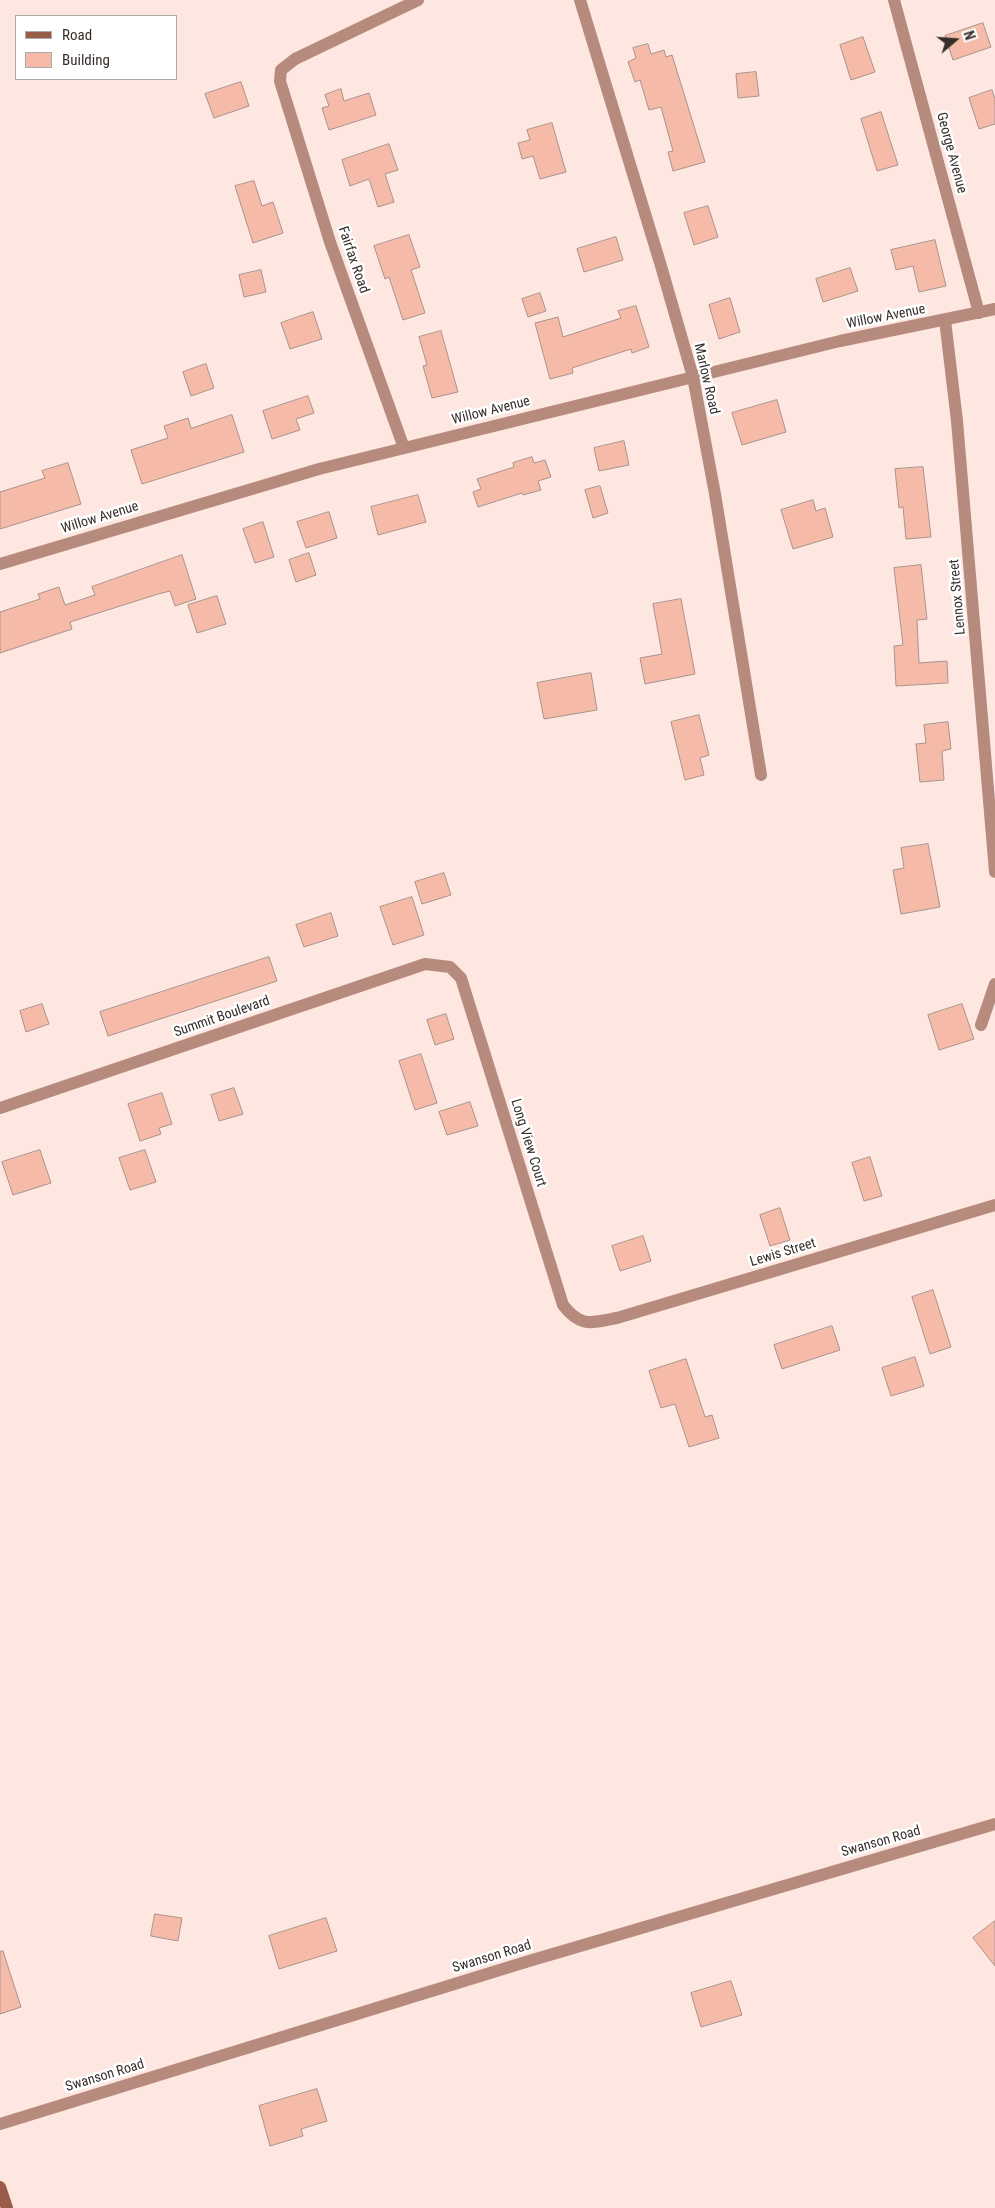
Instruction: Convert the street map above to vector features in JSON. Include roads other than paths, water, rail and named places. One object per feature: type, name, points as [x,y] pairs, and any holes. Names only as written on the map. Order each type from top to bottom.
[{"type":"street","name":"Fairfax Road","points":[[404,448],[330,242],[280,81],[281,70],[295,59],[418,0]]},
{"type":"street","name":"Marlow Road","points":[[580,0],[692,377],[715,494],[761,774]]},
{"type":"street","name":"George Avenue","points":[[894,0],[979,313]]},
{"type":"street","name":"Willow Avenue","points":[[0,564],[319,469],[840,341],[995,309]]},
{"type":"street","name":"Lennox Street","points":[[945,320],[957,421],[995,872]]},
{"type":"street","name":"Summit Boulevard","points":[[0,1108],[425,964],[450,967],[454,970]]},
{"type":"street","name":"Long View Court","points":[[454,970],[462,978],[563,1305],[572,1318],[579,1321]]},
{"type":"street","points":[[981,1025],[995,984]]},
{"type":"street","name":"Lewis Street","points":[[579,1321],[592,1323],[617,1318],[995,1205]]},
{"type":"street","name":"Swanson Road","points":[[0,2124],[538,1959],[995,1824]]}]
